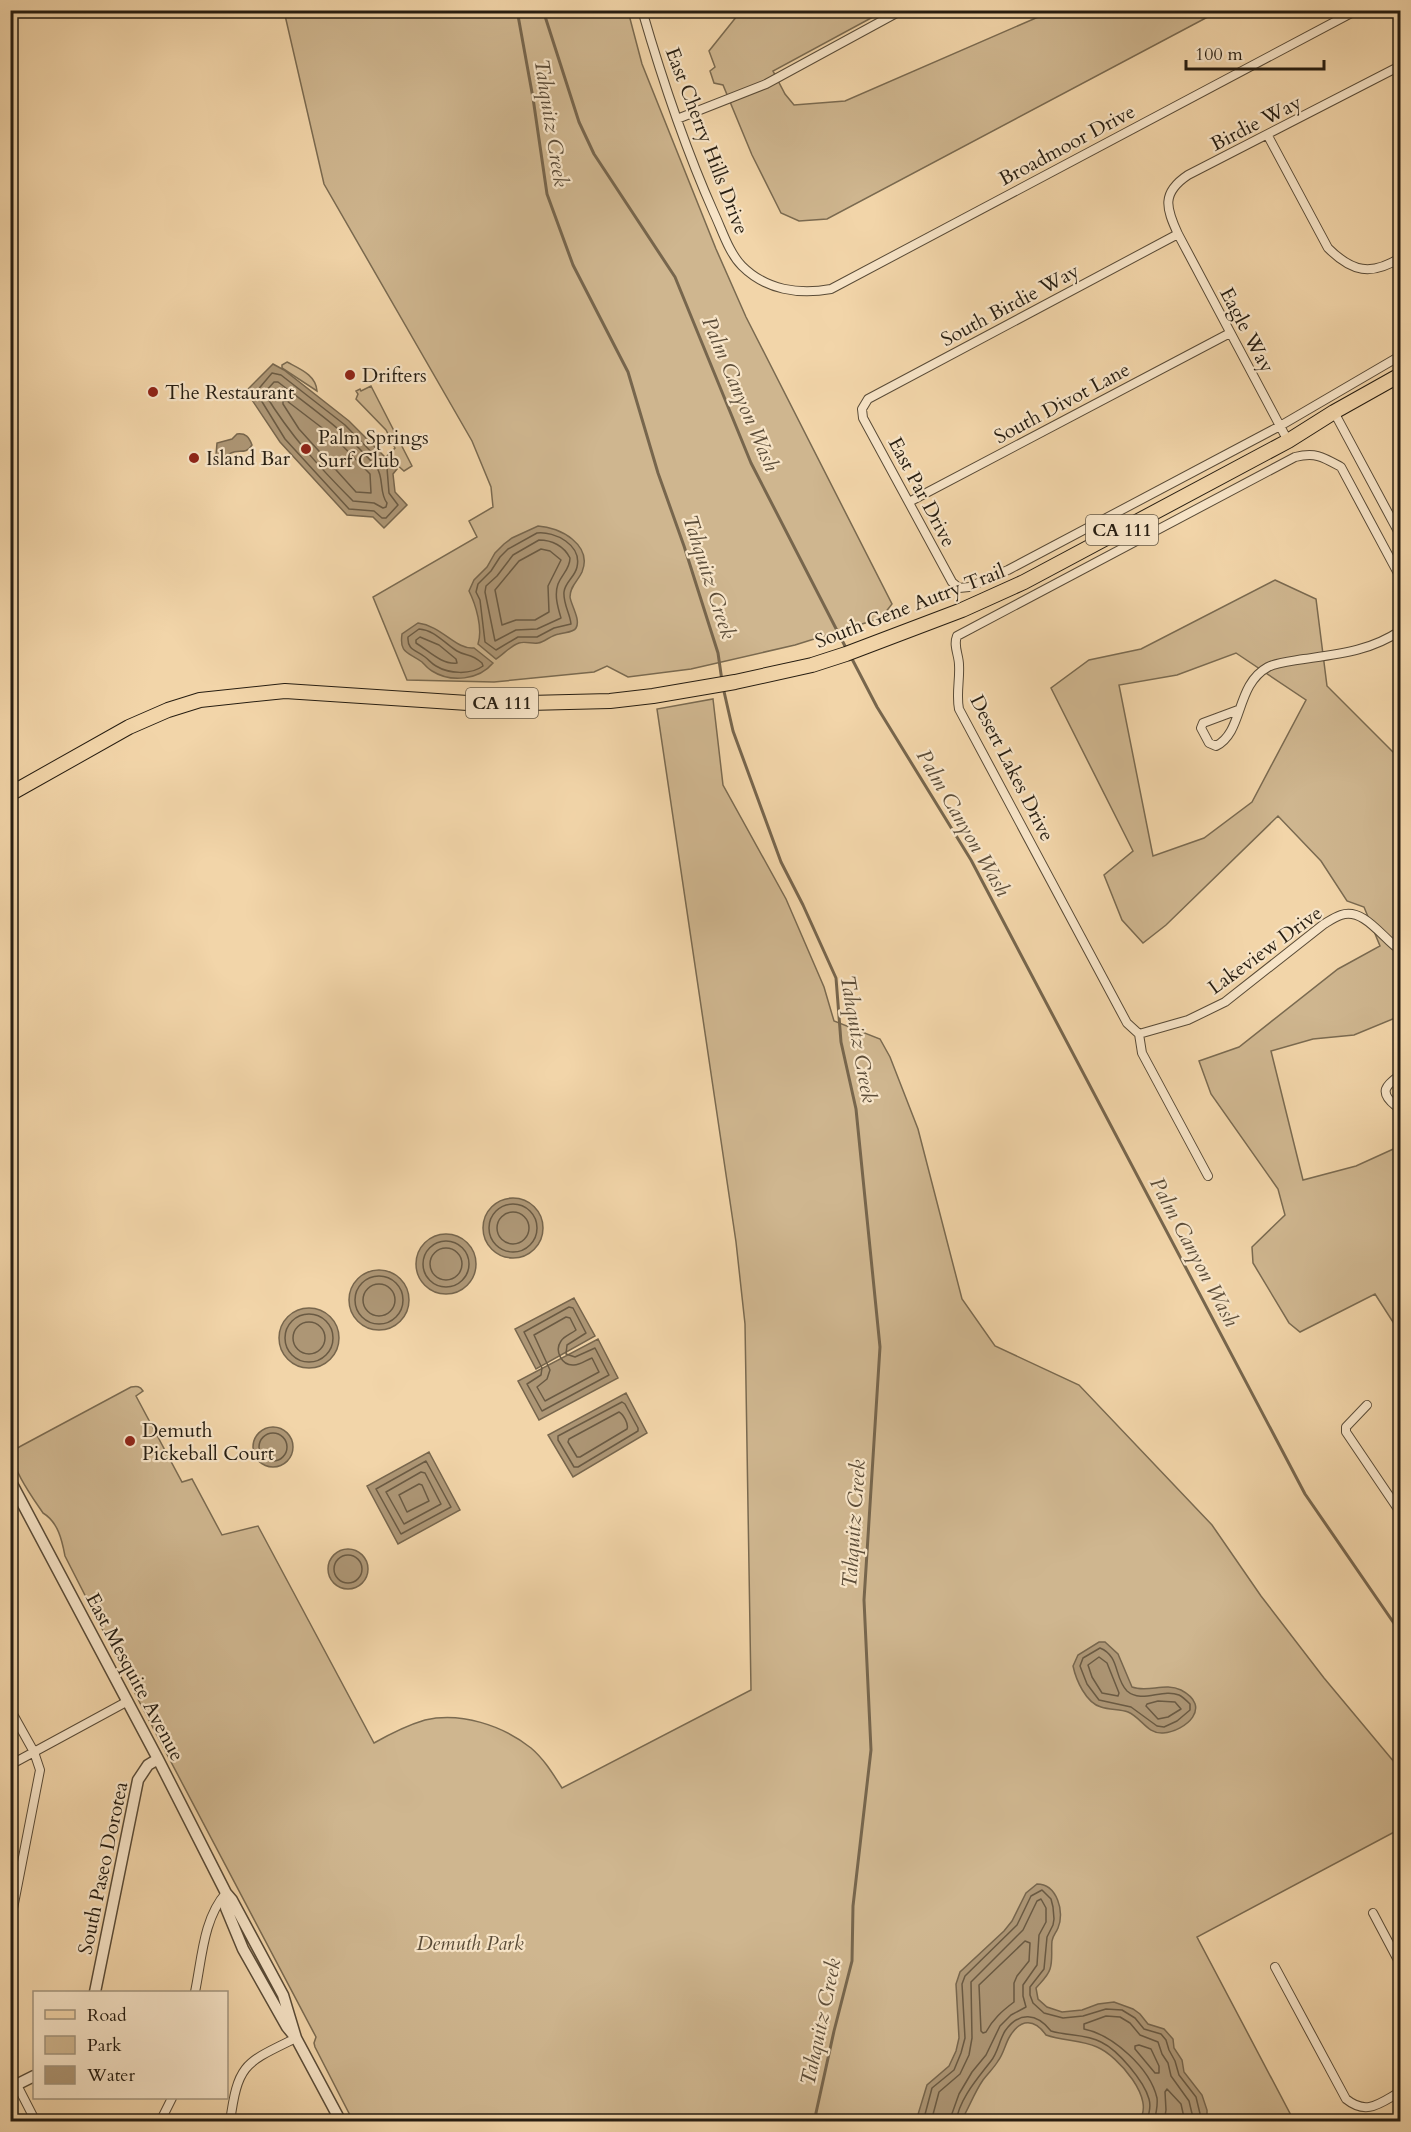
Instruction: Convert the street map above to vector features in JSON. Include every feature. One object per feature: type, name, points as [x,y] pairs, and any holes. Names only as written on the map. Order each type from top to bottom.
[{"type":"main road","name":"South Gene Autry Trail","points":[[10,794],[129,727],[200,699],[285,691],[483,704],[610,701],[725,684],[812,665],[903,634],[1024,582],[1288,441],[1334,412],[1401,375]]},
{"type":"street","name":"East Cherry Hills Drive","points":[[642,10],[677,119],[726,241],[741,265],[766,284],[787,290]]},
{"type":"street","points":[[677,119],[766,84],[902,10]]},
{"type":"street","name":"Broadmoor Drive","points":[[787,290],[813,292],[831,288],[1357,10]]},
{"type":"street","name":"Birdie Way","points":[[1178,234],[1169,214],[1168,200],[1175,184],[1401,66]]},
{"type":"street","points":[[1268,136],[1328,248],[1353,267],[1371,270],[1386,267],[1401,258]]},
{"type":"street","name":"Eagle Way","points":[[1178,234],[1288,441]]},
{"type":"street","name":"South Birdie Way","points":[[862,409],[868,399],[1178,234]]},
{"type":"street","name":"South Divot Lane","points":[[909,501],[1230,333]]},
{"type":"street","name":"South Gene Autry Trail","points":[[959,588],[969,588],[1008,570],[1280,426],[1401,356]]},
{"type":"street","name":"East Par Drive","points":[[862,409],[863,418],[952,582],[959,588]]},
{"type":"street","points":[[1334,412],[1401,535]]},
{"type":"street","name":"Desert Lakes Drive","points":[[1208,1176],[1142,1053],[1139,1034],[1127,1023],[959,709],[957,697],[959,664],[955,642],[957,636],[1294,457],[1309,454],[1329,460],[1341,467],[1401,577]]},
{"type":"street","points":[[1238,710],[1203,723],[1201,728],[1209,743],[1216,746],[1227,739],[1238,710],[1243,695],[1255,676],[1269,666],[1358,651],[1377,645],[1401,631]]},
{"type":"street","name":"Lakeview Drive","points":[[1139,1034],[1188,1020],[1225,1002],[1324,924],[1341,915],[1352,914],[1364,918],[1401,950]]},
{"type":"street","points":[[1401,1075],[1387,1084],[1385,1090],[1388,1100],[1396,1106],[1401,1105]]},
{"type":"street","points":[[1367,1405],[1346,1427],[1346,1432],[1401,1512]]},
{"type":"street","name":"East Mesquite Avenue","points":[[10,1480],[128,1701],[226,1893],[232,1900],[283,1995],[296,2038],[340,2121]]},
{"type":"street","points":[[10,1765],[128,1701]]},
{"type":"street","points":[[10,1708],[34,1752],[40,1770],[10,1924]]},
{"type":"street","name":"South Paseo Dorotea","points":[[95,1991],[138,1780],[148,1765],[158,1759]]},
{"type":"street","points":[[195,1991],[210,1919],[217,1903],[226,1893]]},
{"type":"street","points":[[1373,1913],[1401,1964]]},
{"type":"street","points":[[1275,1967],[1346,2098],[1357,2107],[1371,2108],[1401,2092]]},
{"type":"street","points":[[230,2121],[234,2090],[246,2068],[254,2060],[296,2038]]},
{"type":"street","points":[[33,2076],[14,2086],[36,2121]]},
{"type":"street","points":[[160,2121],[171,2099]]},
{"type":"green space","points":[[284,11],[628,11],[642,64],[716,249],[746,317],[892,604],[881,618],[795,645],[691,669],[628,677],[607,666],[594,672],[494,682],[407,680],[373,597],[477,537],[469,521],[493,507],[491,487],[472,441],[324,184]]},
{"type":"green space","points":[[741,11],[884,11],[773,71],[785,94],[794,105],[845,101],[1052,11],[1219,11],[827,219],[799,221],[781,213],[752,155],[723,85],[714,83],[710,71],[715,67],[709,51]]},
{"type":"green space","points":[[287,362],[310,377],[317,391],[282,368],[282,365]]},
{"type":"green space","points":[[371,386],[412,466],[404,471],[387,456],[395,448],[386,430],[356,399],[358,394],[356,391]]},
{"type":"green space","points":[[1275,580],[1316,599],[1327,686],[1400,759],[1400,1016],[1354,1035],[1313,1039],[1271,1051],[1303,1180],[1356,1166],[1400,1146],[1400,1333],[1375,1294],[1300,1332],[1289,1323],[1253,1263],[1252,1247],[1285,1215],[1278,1189],[1211,1094],[1199,1061],[1239,1047],[1338,969],[1380,946],[1364,907],[1347,901],[1321,861],[1278,816],[1166,925],[1143,943],[1122,920],[1104,875],[1133,851],[1051,688],[1089,660],[1141,649]],"holes":[[[1236,653],[1306,700],[1252,802],[1204,838],[1153,856],[1119,685],[1177,675]]]},
{"type":"green space","name":"Demuth Park","points":[[713,699],[723,785],[786,899],[824,987],[834,1021],[880,1039],[890,1057],[918,1129],[962,1299],[995,1346],[1079,1385],[1212,1525],[1261,1596],[1324,1678],[1400,1769],[1400,1829],[1197,1937],[1294,2121],[353,2121],[315,2047],[316,2037],[65,1556],[56,1526],[43,1513],[28,1491],[14,1464],[14,1450],[131,1387],[141,1388],[143,1391],[136,1396],[182,1482],[192,1479],[222,1535],[258,1526],[374,1743],[425,1720],[453,1718],[481,1722],[507,1733],[531,1748],[562,1788],[751,1690],[745,1324],[736,1242],[657,709]]},
{"type":"water","points":[[273,364],[284,370],[349,421],[397,469],[393,474],[395,492],[407,505],[384,528],[373,517],[347,515],[280,442],[246,391]]},
{"type":"water","points":[[237,434],[243,434],[248,438],[252,445],[250,448],[231,453],[223,458],[216,455],[217,443],[232,439]]},
{"type":"water","points":[[538,526],[564,534],[579,546],[583,554],[582,572],[570,593],[577,625],[573,631],[541,642],[516,644],[496,659],[478,644],[480,631],[478,617],[469,591],[474,580],[504,544]]},
{"type":"water","points":[[418,623],[434,628],[467,648],[474,648],[493,663],[480,673],[464,678],[448,677],[432,671],[406,652],[402,645],[402,634]]},
{"type":"water","points":[[513,1198],[530,1203],[538,1211],[543,1228],[538,1245],[530,1253],[513,1258],[496,1253],[488,1245],[483,1228],[488,1211],[496,1203]]},
{"type":"water","points":[[446,1234],[467,1243],[476,1264],[467,1285],[446,1294],[425,1285],[416,1264],[425,1243]]},
{"type":"water","points":[[379,1270],[400,1279],[409,1300],[400,1321],[379,1330],[358,1321],[349,1300],[358,1279]]},
{"type":"water","points":[[574,1298],[595,1336],[536,1369],[515,1329]]},
{"type":"water","points":[[309,1308],[330,1317],[339,1338],[330,1359],[309,1368],[288,1359],[279,1338],[288,1317]]},
{"type":"water","points":[[598,1339],[618,1378],[539,1420],[518,1381]]},
{"type":"water","points":[[626,1393],[647,1433],[573,1477],[548,1435]]},
{"type":"water","points":[[273,1427],[281,1428],[287,1433],[292,1439],[292,1455],[287,1461],[281,1466],[273,1467],[265,1466],[259,1461],[254,1455],[253,1447],[254,1439],[259,1433],[265,1428]]},
{"type":"water","points":[[429,1452],[460,1510],[398,1544],[367,1486]]},
{"type":"water","points":[[348,1549],[356,1550],[362,1555],[367,1561],[367,1577],[362,1583],[356,1588],[348,1589],[340,1588],[334,1583],[329,1577],[328,1569],[329,1561],[334,1555],[340,1550]]},
{"type":"water","points":[[1099,1642],[1105,1642],[1118,1654],[1132,1687],[1144,1689],[1169,1687],[1181,1690],[1195,1704],[1193,1717],[1180,1728],[1157,1733],[1128,1712],[1096,1705],[1086,1696],[1073,1666],[1078,1655]]},
{"type":"water","points":[[1037,1884],[1050,1889],[1060,1907],[1060,1922],[1052,1941],[1050,1969],[1036,1988],[1038,1999],[1047,2007],[1062,2012],[1082,2010],[1098,2004],[1114,2002],[1133,2009],[1148,2024],[1164,2029],[1173,2039],[1174,2048],[1182,2060],[1184,2072],[1202,2095],[1207,2110],[1207,2121],[1138,2121],[1143,2112],[1143,2102],[1139,2091],[1115,2059],[1097,2047],[1046,2035],[1037,2026],[1028,2023],[1014,2030],[1000,2058],[980,2085],[961,2121],[916,2121],[927,2085],[949,2066],[956,2051],[959,2038],[956,1984],[960,1972],[1004,1931],[1012,1921],[1026,1893]]},
{"type":"waterway","name":"Tahquitz Creek","points":[[517,10],[547,194],[573,265],[628,372],[658,473],[718,653],[722,681]]},
{"type":"waterway","name":"Palm Canyon Wash","points":[[543,10],[579,122],[594,154],[675,277],[751,463],[846,648]]},
{"type":"waterway","name":"Palm Canyon Wash","points":[[851,657],[877,707],[971,860],[1305,1494],[1400,1632]]},
{"type":"waterway","name":"Tahquitz Creek","points":[[723,687],[733,731],[781,862],[836,978],[841,1042],[856,1109],[880,1347],[864,1600],[871,1750],[853,1906],[852,1961],[814,2122]]},
{"type":"place","name":"Drifters","points":[[350,375]]},
{"type":"place","name":"The Restaurant","points":[[153,392]]},
{"type":"place","name":"Palm Springs Surf Club","points":[[306,449]]},
{"type":"place","name":"Island Bar","points":[[194,458]]},
{"type":"place","name":"Demuth Pickeball Court","points":[[130,1441]]}]
